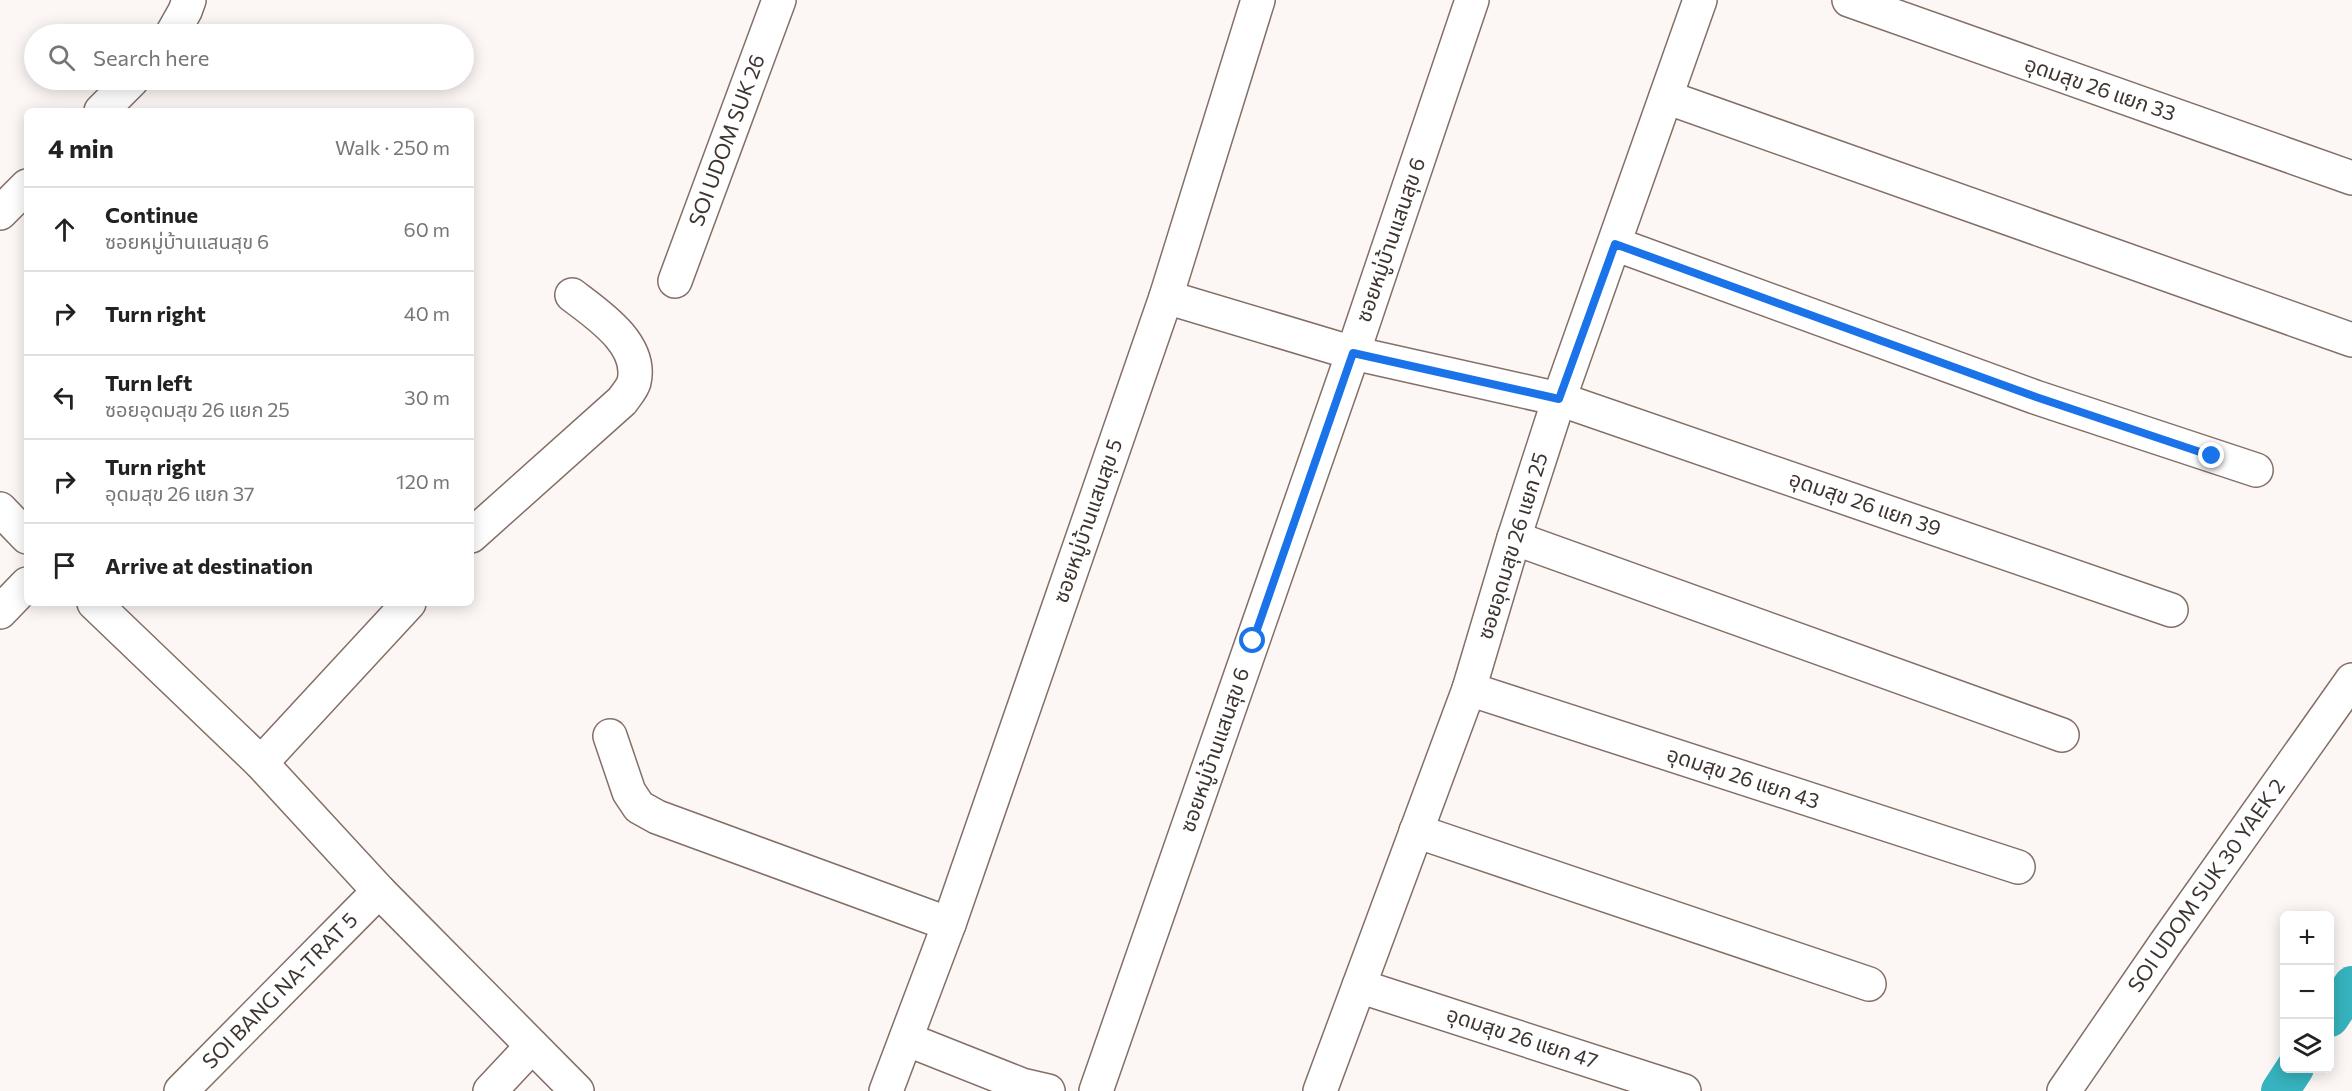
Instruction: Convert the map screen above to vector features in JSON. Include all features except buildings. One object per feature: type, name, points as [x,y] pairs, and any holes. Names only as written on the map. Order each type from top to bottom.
[{"type":"street","points":[[178,24],[189,0]]},
{"type":"street","name":"SOI UDOM SUK 26","points":[[675,281],[779,0]]},
{"type":"street","name":"ซอยหมู่บ้านแสนสุข 5","points":[[886,1091],[950,924],[1166,297],[1258,0]]},
{"type":"street","name":"ซอยหมู่บ้านแสนสุข 6","points":[[1096,1091],[1353,353],[1472,0]]},
{"type":"street","name":"ซอยอุดมสุข 26 แยก 25","points":[[1320,1091],[1469,689],[1559,399],[1700,0]]},
{"type":"street","name":"อุดมสุข 26 แยก 33","points":[[1849,0],[2352,178]]},
{"type":"street","points":[[104,108],[122,90]]},
{"type":"street","points":[[1666,97],[2352,340]]},
{"type":"street","points":[[0,213],[24,189]]},
{"type":"street","points":[[1615,244],[2024,393],[2256,470]]},
{"type":"street","points":[[474,533],[622,401],[635,380],[629,347],[612,326],[572,295]]},
{"type":"street","name":"อุดมสุข 26 แยก 39","points":[[1166,297],[1353,353],[1559,399],[2171,610]]},
{"type":"street","points":[[0,509],[24,534]]},
{"type":"street","points":[[1514,538],[2062,735]]},
{"type":"street","points":[[0,612],[24,587]]},
{"type":"street","points":[[100,606],[261,763],[379,891],[577,1091]]},
{"type":"street","points":[[261,763],[406,606]]},
{"type":"street","name":"SOI UDOM SUK 30 YAEK 2","points":[[2064,1091],[2352,680]]},
{"type":"street","name":"อุดมสุข 26 แยก 43","points":[[1469,689],[2018,867]]},
{"type":"street","points":[[610,736],[629,792],[639,807],[657,817],[950,924]]},
{"type":"street","points":[[1416,831],[1869,984]]},
{"type":"street","name":"SOI BANG NA-TRAT 5","points":[[181,1091],[379,891]]},
{"type":"street","name":"อุดมสุข 26 แยก 47","points":[[1359,986],[1684,1091]]},
{"type":"street","points":[[906,1039],[1022,1085],[1048,1091]]},
{"type":"street","points":[[490,1091],[532,1046]]},
{"type":"waterway","points":[[2334,1012],[2352,985]]},
{"type":"waterway","points":[[2280,1091],[2292,1073]]},
{"type":"route","points":[[1253,641],[1353,353],[1559,399],[1615,244],[2036,397],[2212,456]]}]
